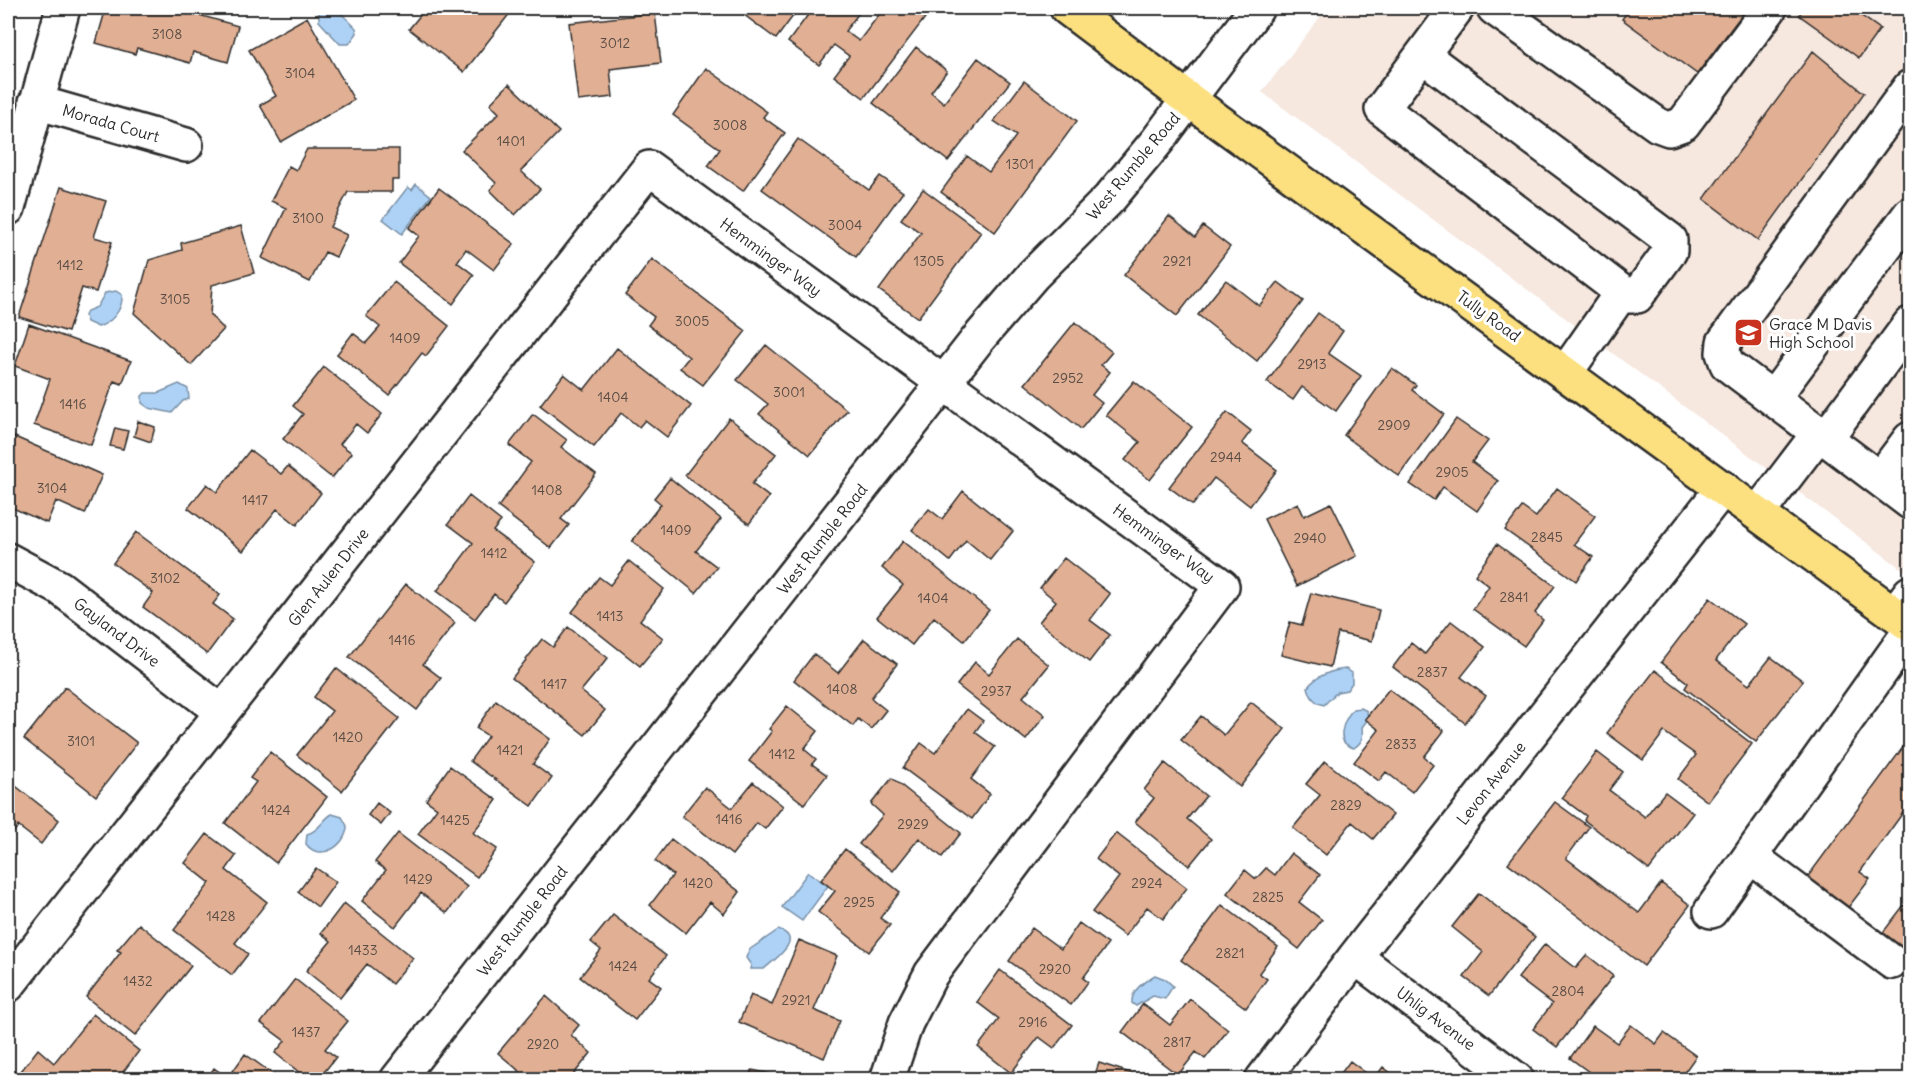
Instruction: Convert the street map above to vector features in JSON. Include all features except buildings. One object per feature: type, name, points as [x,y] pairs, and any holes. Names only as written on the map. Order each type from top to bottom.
[{"type":"main road","name":"Tully Road","points":[[1067,8],[1188,99],[1723,488],[1907,615]]},
{"type":"street","points":[[8,208],[63,8]]},
{"type":"street","name":"West Rumble Road","points":[[413,1074],[978,339],[1033,275],[1109,199],[1257,8]]},
{"type":"street","points":[[1422,55],[1671,240],[1670,251],[1637,296],[1627,296],[1382,109],[1422,55],[1458,8]]},
{"type":"street","points":[[1494,8],[1658,125],[1669,129],[1683,124],[1770,8]]},
{"type":"street","points":[[1911,87],[1724,342],[1723,353],[1727,364],[1911,502]]},
{"type":"street","name":"Morada Court","points":[[36,102],[186,144]]},
{"type":"street","name":"Hemminger Way","points":[[649,168],[1222,586],[931,974],[906,1023],[887,1080]]},
{"type":"street","name":"Glen Aulen Drive","points":[[8,986],[649,168]]},
{"type":"street","points":[[1773,398],[1911,214]]},
{"type":"street","points":[[1566,372],[1622,292]]},
{"type":"street","points":[[1758,513],[1911,324]]},
{"type":"street","points":[[1880,479],[1911,439]]},
{"type":"street","name":"Levon Avenue","points":[[1262,1080],[1355,957],[1723,488]]},
{"type":"street","name":"Gayland Drive","points":[[8,560],[60,588],[222,712]]},
{"type":"street","points":[[1711,911],[1750,856],[1907,615]]},
{"type":"street","points":[[1750,856],[1893,962]]},
{"type":"street","name":"Uhlig Avenue","points":[[1355,957],[1516,1080]]},
{"type":"shaded area","name":"Grace M Davis High School","points":[[1327,8],[1910,8],[1910,575],[1262,92]]},
{"type":"water","points":[[323,8],[336,8],[356,28],[357,33],[349,44],[340,44],[319,21],[319,13]]},
{"type":"water","points":[[416,184],[431,196],[402,234],[383,219],[408,187],[412,190]]},
{"type":"water","points":[[116,291],[122,295],[122,301],[112,319],[98,327],[87,322],[85,316],[87,311],[97,307],[105,293]]},
{"type":"water","points":[[179,384],[188,389],[189,399],[183,401],[172,413],[149,408],[142,403],[142,396],[145,393],[158,393]]},
{"type":"water","points":[[1346,669],[1352,673],[1352,683],[1347,690],[1337,692],[1324,705],[1313,699],[1308,687],[1311,683],[1325,674]]},
{"type":"water","points":[[1361,708],[1367,711],[1368,719],[1362,727],[1361,741],[1354,748],[1344,741],[1342,731],[1353,709]]},
{"type":"water","points":[[332,814],[342,817],[347,826],[346,833],[338,845],[325,852],[318,852],[306,844],[307,834],[315,830]]},
{"type":"water","points":[[808,872],[828,886],[802,921],[782,907]]},
{"type":"water","points":[[778,930],[789,938],[785,949],[764,969],[750,969],[751,965],[746,958],[749,950]]},
{"type":"water","points":[[1155,975],[1165,979],[1173,986],[1165,999],[1153,996],[1136,1006],[1132,1003],[1132,998],[1136,990]]},
{"type":"place","name":"Grace M Davis High School","points":[[1748,333]]}]
